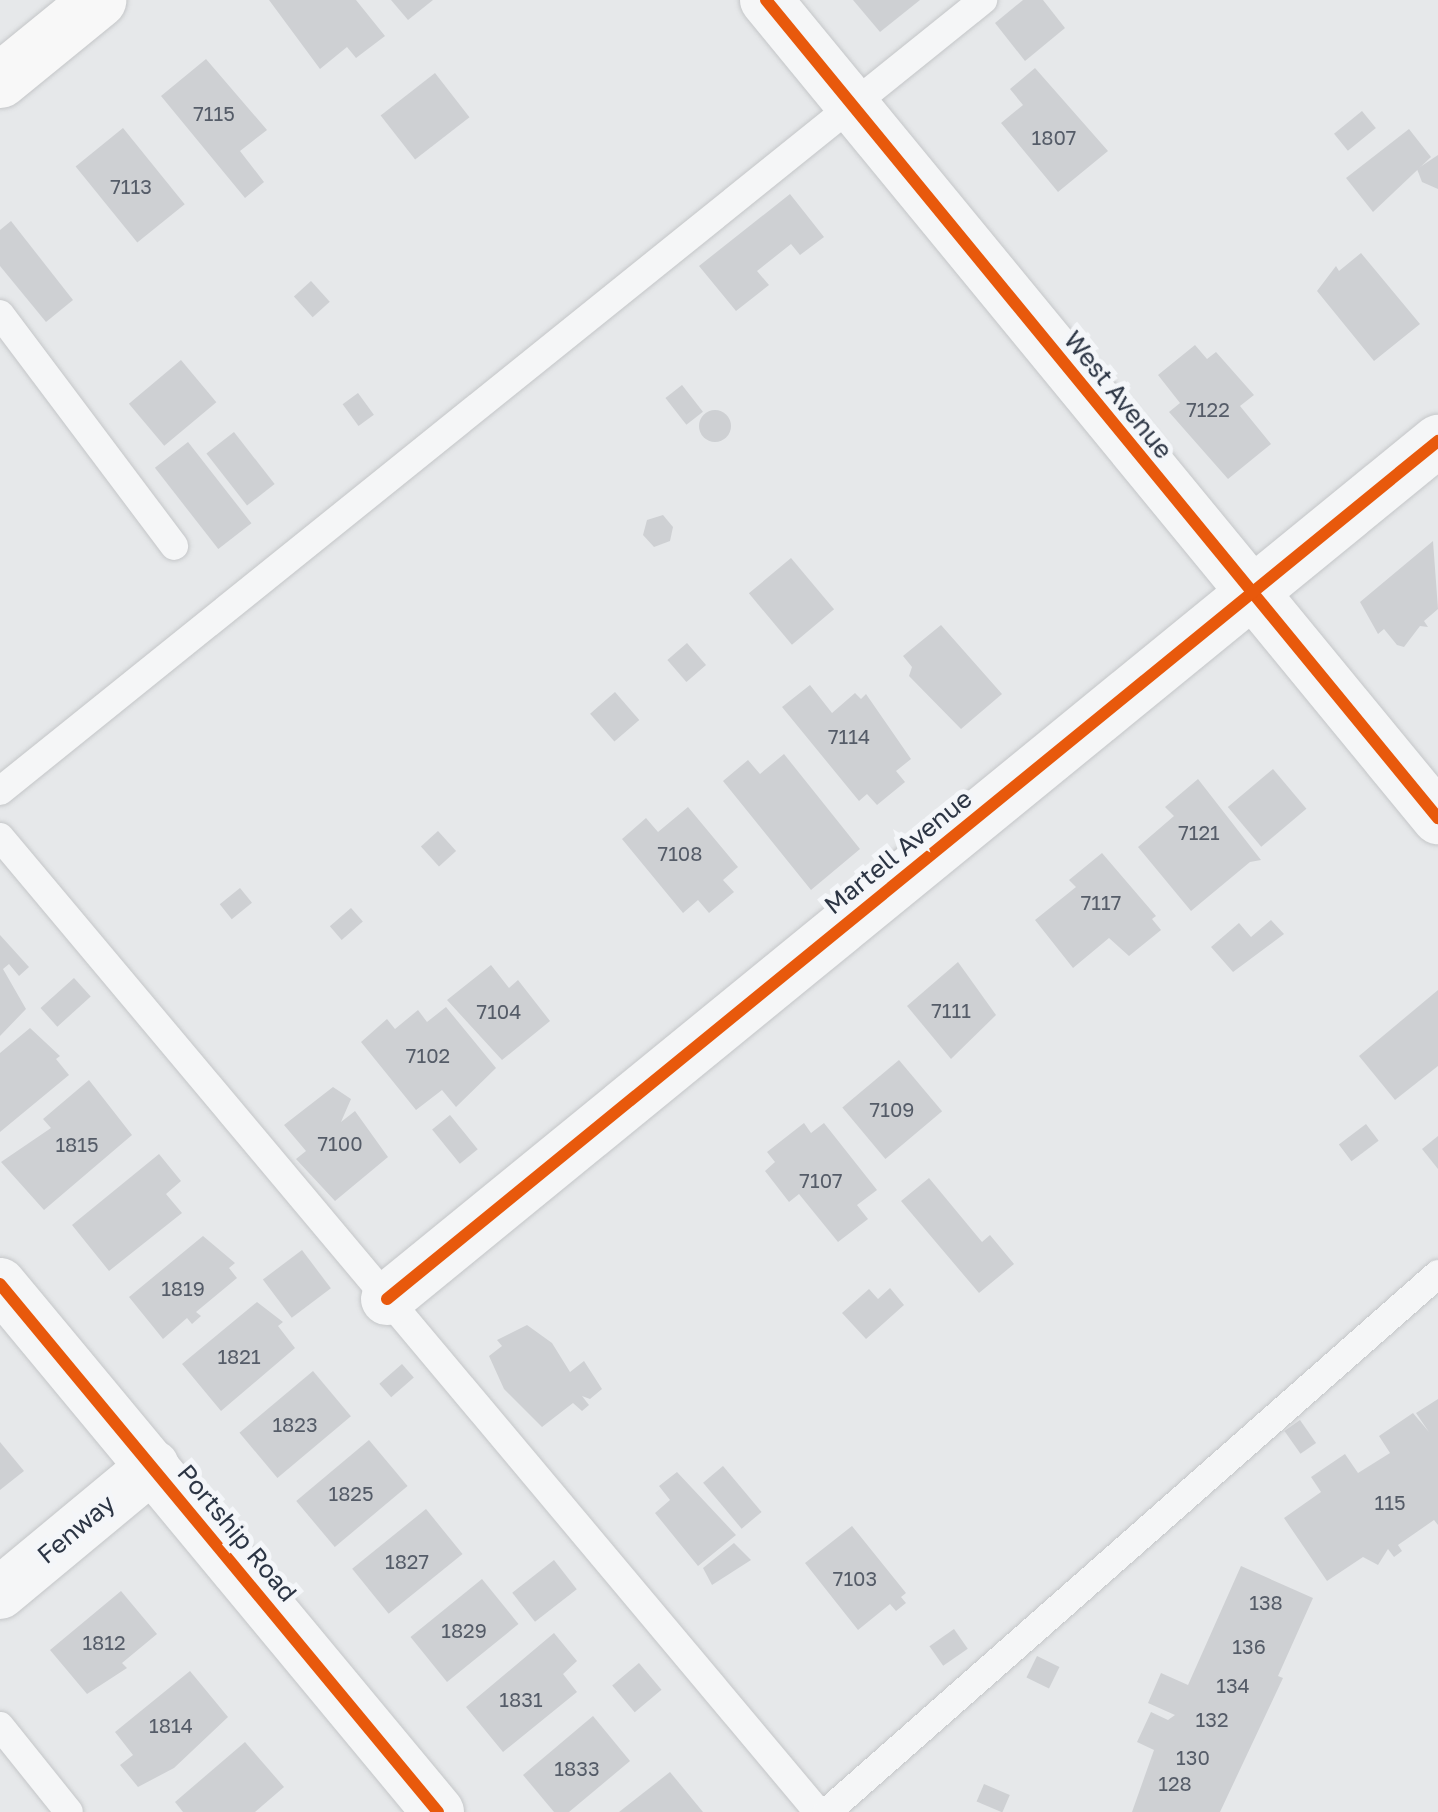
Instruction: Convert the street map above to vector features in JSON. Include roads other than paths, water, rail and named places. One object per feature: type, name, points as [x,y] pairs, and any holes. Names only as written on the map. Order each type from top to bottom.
[{"type":"main road","points":[[0,80],[98,0]]},
{"type":"street","name":"West Avenue","points":[[766,0],[1438,818]]},
{"type":"street","name":"Martell Avenue","points":[[387,1299],[1438,441]]},
{"type":"street","name":"Portship Road","points":[[0,1284],[438,1812]]},
{"type":"street","name":"Fenway","points":[[0,1593],[153,1466]]},
{"type":"lane","points":[[0,792],[984,0]]},
{"type":"lane","points":[[0,314],[174,546]]},
{"type":"lane","points":[[0,836],[818,1812]]},
{"type":"lane","points":[[827,1812],[1438,1274]]},
{"type":"lane","points":[[0,1726],[68,1812]]}]
